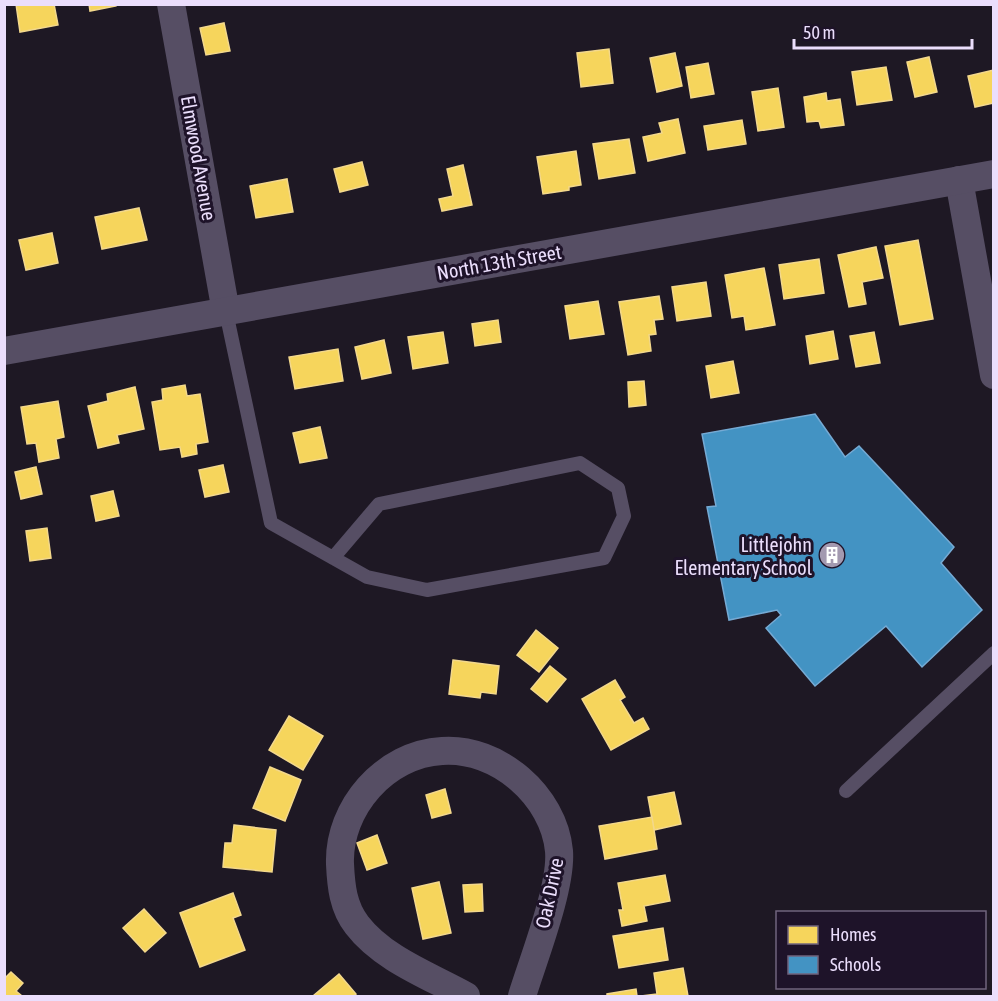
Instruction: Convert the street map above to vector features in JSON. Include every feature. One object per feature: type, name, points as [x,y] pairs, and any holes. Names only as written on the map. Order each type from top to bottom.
[{"type":"street","name":"Elmwood Avenue","points":[[171,4],[226,312]]},
{"type":"street","name":"North 13th Street","points":[[4,351],[993,174]]},
{"type":"street","points":[[959,180],[993,375]]},
{"type":"street","name":"Oak Drive","points":[[466,996],[383,950],[368,938],[348,911],[340,879],[340,856],[344,832],[361,795],[372,783],[406,760],[441,750],[458,751],[483,757],[517,777],[531,789],[543,805],[557,841],[558,868],[554,889],[522,996]]},
{"type":"lane","points":[[226,312],[271,523],[333,558],[367,577],[427,590],[604,558],[624,516],[618,488],[580,463],[379,504],[333,558]]},
{"type":"lane","points":[[846,790],[993,652]]},
{"type":"building: Homes","points":[[16,4],[54,4],[58,25],[20,32]]},
{"type":"building: Homes","points":[[89,4],[116,4],[116,6],[90,11]]},
{"type":"building: Homes","points":[[224,23],[230,51],[206,55],[200,28]]},
{"type":"building: Homes","points":[[609,49],[613,83],[581,87],[577,53]]},
{"type":"building: Homes","points":[[675,53],[682,86],[657,92],[650,58]]},
{"type":"building: Homes","points":[[929,57],[937,92],[915,97],[907,62]]},
{"type":"building: Homes","points":[[708,63],[714,94],[691,98],[686,67]]},
{"type":"building: Homes","points":[[886,67],[892,100],[857,105],[852,72]]},
{"type":"building: Homes","points":[[994,70],[994,103],[975,107],[968,76]]},
{"type":"building: Homes","points":[[778,88],[784,127],[758,131],[752,92]]},
{"type":"building: Homes","points":[[826,93],[827,101],[840,99],[844,125],[821,128],[819,121],[807,122],[804,97]]},
{"type":"building: Homes","points":[[678,119],[685,153],[648,161],[643,137],[662,133],[659,123]]},
{"type":"building: Homes","points":[[742,120],[746,144],[708,150],[704,126]]},
{"type":"building: Homes","points":[[629,139],[635,173],[599,179],[593,144]]},
{"type":"building: Homes","points":[[576,151],[581,185],[569,187],[569,190],[543,194],[537,157]]},
{"type":"building: Homes","points":[[362,162],[368,185],[340,192],[334,169]]},
{"type":"building: Homes","points":[[463,165],[472,205],[442,211],[439,199],[453,196],[447,169]]},
{"type":"building: Homes","points":[[287,179],[293,212],[256,218],[250,186]]},
{"type":"building: Homes","points":[[139,208],[147,240],[102,249],[95,217]]},
{"type":"building: Homes","points":[[52,233],[58,263],[26,270],[19,240]]},
{"type":"building: Homes","points":[[918,240],[933,319],[900,325],[885,246]]},
{"type":"building: Homes","points":[[876,247],[883,278],[862,282],[866,304],[849,307],[838,255]]},
{"type":"building: Homes","points":[[819,259],[824,293],[784,299],[779,265]]},
{"type":"building: Homes","points":[[764,268],[775,325],[746,330],[744,316],[732,318],[725,275]]},
{"type":"building: Homes","points":[[706,282],[711,316],[677,321],[672,287]]},
{"type":"building: Homes","points":[[659,296],[663,319],[654,320],[656,334],[649,335],[651,351],[628,355],[619,302]]},
{"type":"building: Homes","points":[[598,301],[604,334],[570,339],[565,306]]},
{"type":"building: Homes","points":[[498,320],[501,342],[475,346],[472,324]]},
{"type":"building: Homes","points":[[833,331],[838,359],[810,364],[806,336]]},
{"type":"building: Homes","points":[[443,332],[448,363],[413,369],[408,337]]},
{"type":"building: Homes","points":[[874,332],[880,363],[856,367],[850,336]]},
{"type":"building: Homes","points":[[384,340],[391,373],[362,379],[355,347]]},
{"type":"building: Homes","points":[[338,349],[343,381],[295,389],[289,357]]},
{"type":"building: Homes","points":[[733,361],[739,393],[711,398],[706,366]]},
{"type":"building: Homes","points":[[644,381],[646,405],[629,407],[628,382]]},
{"type":"building: Homes","points":[[185,385],[187,396],[200,394],[208,442],[196,444],[197,454],[182,457],[180,447],[160,450],[152,402],[163,400],[162,389]]},
{"type":"building: Homes","points":[[135,387],[144,429],[117,435],[119,443],[98,448],[88,406],[108,401],[107,394]]},
{"type":"building: Homes","points":[[58,401],[64,437],[56,439],[59,458],[39,462],[36,443],[27,444],[21,407]]},
{"type":"building: Homes","points":[[320,427],[327,458],[300,463],[293,433]]},
{"type":"building: Homes","points":[[223,465],[229,492],[205,497],[199,470]]},
{"type":"building: Homes","points":[[36,467],[42,494],[21,499],[15,472]]},
{"type":"building: Homes","points":[[113,491],[119,516],[96,521],[91,496]]},
{"type":"building: Homes","points":[[47,528],[51,558],[30,561],[26,531]]},
{"type":"building: Homes","points":[[536,630],[558,648],[539,672],[517,655]]},
{"type":"building: Homes","points":[[453,660],[499,666],[496,694],[481,692],[480,698],[449,694]]},
{"type":"building: Homes","points":[[550,666],[566,679],[547,702],[531,689]]},
{"type":"building: Homes","points":[[615,680],[625,697],[620,700],[634,723],[643,718],[649,729],[611,750],[582,699]]},
{"type":"building: Homes","points":[[289,716],[323,736],[303,770],[269,750]]},
{"type":"building: Homes","points":[[270,767],[301,780],[285,821],[253,808]]},
{"type":"building: Homes","points":[[445,789],[451,813],[432,818],[426,795]]},
{"type":"building: Homes","points":[[674,792],[681,824],[654,830],[648,797]]},
{"type":"building: Homes","points":[[652,817],[657,849],[605,859],[599,826]]},
{"type":"building: Homes","points":[[234,825],[276,830],[272,872],[223,867],[225,843],[232,843]]},
{"type":"building: Homes","points":[[377,835],[387,863],[367,870],[357,843]]},
{"type":"building: Homes","points":[[665,875],[670,901],[644,906],[647,921],[622,926],[619,910],[623,910],[618,883]]},
{"type":"building: Homes","points":[[439,882],[451,933],[423,939],[412,888]]},
{"type":"building: Homes","points":[[482,884],[483,911],[465,912],[463,885]]},
{"type":"building: Homes","points":[[233,893],[241,915],[233,918],[245,950],[200,967],[180,913]]},
{"type":"building: Homes","points":[[144,909],[166,933],[145,952],[123,928]]},
{"type":"building: Homes","points":[[663,928],[668,960],[619,968],[613,936]]},
{"type":"building: Homes","points":[[683,968],[688,996],[641,996],[657,994],[654,973]]},
{"type":"building: Homes","points":[[11,972],[23,983],[16,991],[22,996],[4,996],[4,979]]},
{"type":"building: Homes","points":[[339,974],[356,994],[353,996],[313,996]]},
{"type":"building: Homes","points":[[636,989],[637,996],[607,996],[607,994]]},
{"type":"building: Schools","name":"Littlejohn Elementary School","points":[[815,414],[845,457],[859,446],[954,547],[941,563],[982,610],[922,667],[886,626],[815,686],[766,628],[781,615],[777,610],[729,620],[707,507],[716,506],[702,434]]},
{"type":"place","name":"Littlejohn Elementary School","points":[[832,555]]}]
